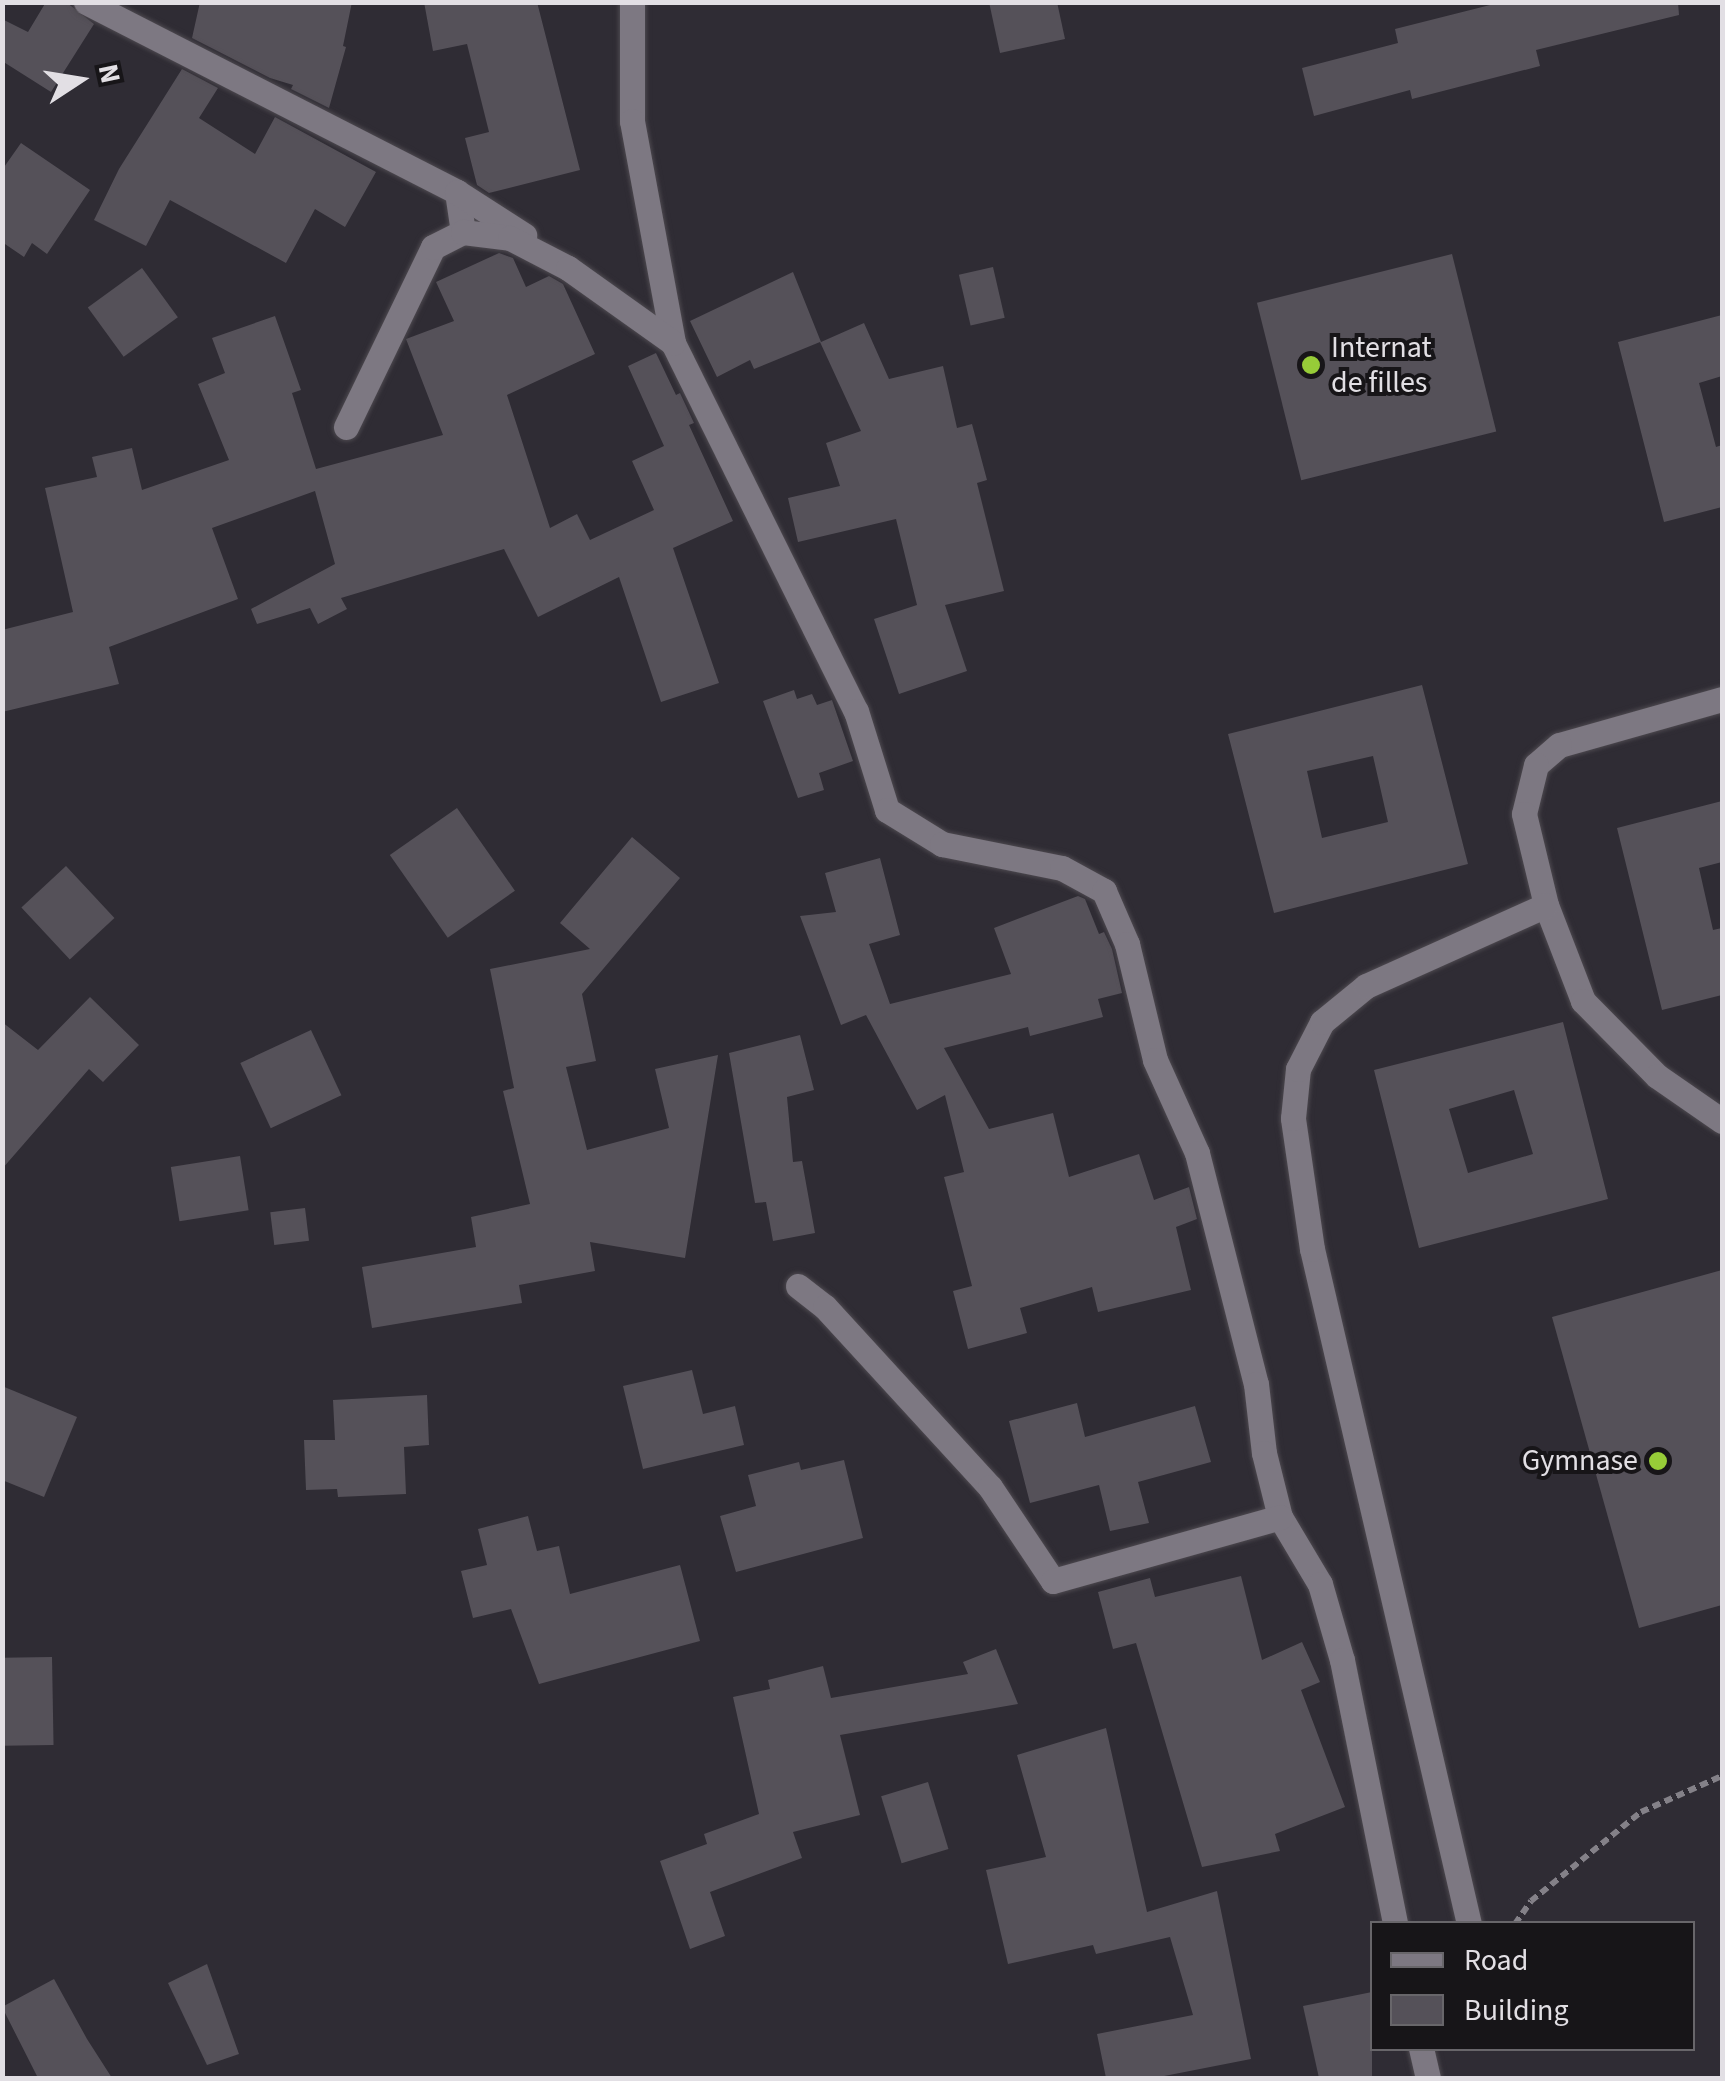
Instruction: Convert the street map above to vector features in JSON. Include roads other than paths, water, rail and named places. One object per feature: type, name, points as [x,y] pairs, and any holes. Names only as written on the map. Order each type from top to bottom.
[{"type":"street","points":[[86,2],[456,192],[633,306],[673,343]]},
{"type":"street","points":[[632,2],[632,122],[673,343],[856,712],[887,810],[942,844],[1062,868],[1104,891],[1127,944],[1155,1060],[1197,1153],[1256,1384],[1264,1453],[1280,1516],[1320,1584],[1342,1660],[1394,1921]]},
{"type":"street","points":[[456,192],[463,232]]},
{"type":"street","points":[[346,427],[433,247],[463,232],[510,238],[553,260],[673,343]]},
{"type":"street","points":[[1722,699],[1559,745],[1536,765],[1524,814],[1546,905],[1583,1001],[1657,1076],[1722,1121]]},
{"type":"street","points":[[1467,1921],[1312,1248],[1293,1118],[1298,1069],[1322,1022],[1366,986],[1546,905]]},
{"type":"street","points":[[798,1286],[825,1307],[990,1488],[1052,1581],[1280,1516]]},
{"type":"street","points":[[1422,2051],[1428,2078]]},
{"type":"place","name":"Internat de filles","points":[[1311,365]]},
{"type":"place","name":"Gymnase","points":[[1658,1461]]}]
